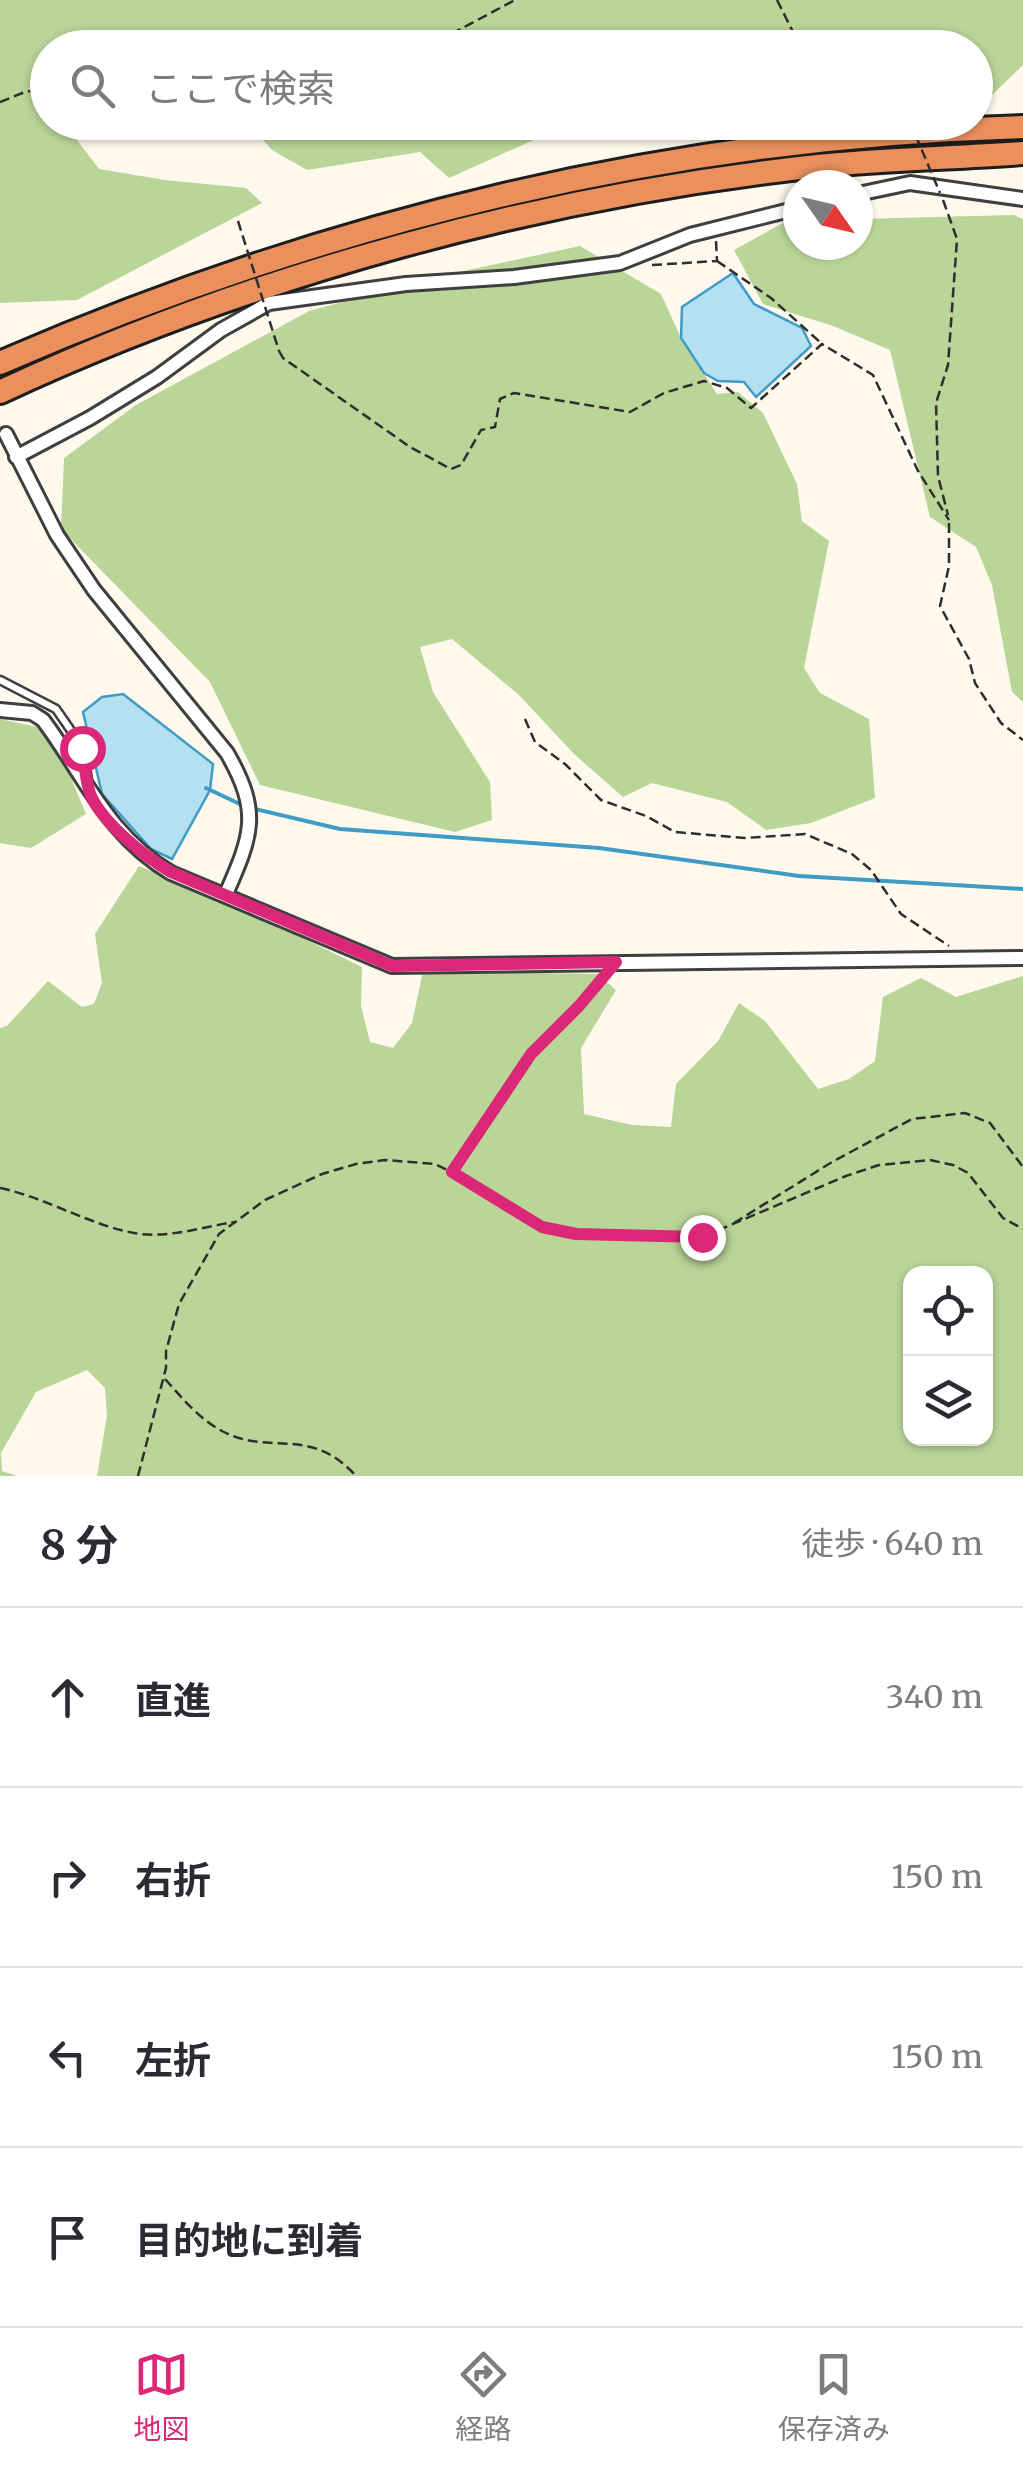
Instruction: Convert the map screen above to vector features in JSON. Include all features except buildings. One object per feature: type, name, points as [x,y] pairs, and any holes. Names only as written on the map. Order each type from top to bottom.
[{"type":"highway","points":[[993,118],[1023,114]]},
{"type":"highway","points":[[993,129],[1023,127]]},
{"type":"highway","points":[[0,363],[77,330],[225,276],[399,222],[587,176],[821,140]]},
{"type":"highway","points":[[812,142],[840,140]]},
{"type":"highway","points":[[0,392],[150,329],[262,288],[412,244],[535,214],[618,196],[820,166],[1019,155]]},
{"type":"street","points":[[873,191],[910,183],[1023,199]]},
{"type":"street","points":[[16,458],[158,377],[221,330],[270,303],[406,284],[514,277],[620,262],[690,235],[783,212]]},
{"type":"street","points":[[6,434],[56,535],[94,590],[227,753],[244,782],[250,812],[249,838],[226,894]]},
{"type":"street","points":[[0,710],[32,713],[43,720],[110,821],[150,860],[392,966],[1023,958]]},
{"type":"lane","points":[[0,680],[47,703],[68,723],[82,748],[91,796]]},
{"type":"path","points":[[459,30],[515,0]]},
{"type":"path","points":[[777,0],[792,30]]},
{"type":"path","points":[[0,102],[30,91]]},
{"type":"path","points":[[918,140],[957,239],[948,365],[936,403],[938,476],[949,520],[949,566],[940,606],[969,660],[975,683],[1001,723],[1023,740]]},
{"type":"path","points":[[238,222],[283,358],[351,407],[451,469],[461,465],[481,430],[494,427],[500,399],[514,394],[630,412],[664,392],[704,381],[722,386],[753,406],[822,344]]},
{"type":"path","points":[[716,242],[717,261]]},
{"type":"path","points":[[620,262],[640,266],[717,261],[771,298],[822,344],[872,375],[918,472],[949,520]]},
{"type":"path","points":[[526,719],[534,742],[565,764],[590,792],[662,827],[675,832],[745,838],[806,834],[852,854],[871,870],[901,914],[955,949],[958,958]]},
{"type":"path","points":[[452,1172],[531,1054],[616,962]]},
{"type":"path","points":[[724,1229],[832,1162],[912,1120],[965,1113],[990,1123],[1023,1167]]},
{"type":"path","points":[[138,1476],[179,1304],[219,1234],[279,1194],[322,1174],[356,1164],[408,1160],[435,1164],[542,1227],[576,1234],[702,1237],[846,1176],[879,1165],[919,1160],[953,1165],[968,1173],[1003,1218],[1023,1229]]},
{"type":"path","points":[[0,1188],[42,1198],[136,1234],[164,1234],[236,1222]]},
{"type":"path","points":[[164,1377],[195,1413],[224,1432],[311,1446],[344,1462],[356,1476]]},
{"type":"green space","points":[[0,0],[1023,0],[1023,65],[993,94],[993,30],[30,30],[30,140],[77,140],[99,169],[246,188],[262,203],[77,300],[0,303]]},
{"type":"green space","points":[[263,140],[533,140],[449,178],[420,152],[307,170],[272,150]]},
{"type":"green space","points":[[1014,215],[1023,219],[1023,702],[1012,692],[992,585],[976,547],[930,517],[890,350],[833,326],[763,304],[734,250],[783,223],[783,260],[873,260],[873,219]]},
{"type":"green space","points":[[580,246],[661,294],[681,338],[717,394],[738,392],[763,413],[797,484],[802,521],[829,541],[804,668],[820,693],[869,719],[875,798],[811,823],[766,830],[727,802],[652,783],[623,797],[574,754],[519,695],[452,639],[420,647],[433,692],[490,782],[492,820],[455,832],[260,785],[210,682],[61,529],[64,458],[136,405],[309,311],[436,277]]},
{"type":"green space","points":[[0,719],[37,727],[63,759],[86,814],[31,848],[0,843]]},
{"type":"green space","points":[[139,866],[240,907],[362,967],[361,1006],[370,1042],[393,1048],[412,1023],[423,971],[597,974],[616,990],[581,1048],[584,1114],[632,1125],[671,1127],[676,1084],[718,1041],[739,1003],[765,1021],[818,1089],[849,1079],[875,1061],[883,997],[921,978],[956,997],[1023,976],[1023,1476],[97,1476],[107,1415],[105,1388],[87,1370],[36,1392],[1,1453],[2,1471],[17,1476],[0,1476],[0,1028],[7,1026],[48,981],[82,1007],[94,1004],[102,983],[95,934]]},
{"type":"water","points":[[733,273],[754,304],[802,328],[811,346],[756,397],[744,382],[718,381],[704,373],[681,338],[682,307]]},
{"type":"water","points":[[123,694],[213,764],[210,790],[172,859],[151,849],[102,794],[83,712],[102,697]]},
{"type":"waterway","points":[[206,788],[242,805]]},
{"type":"waterway","points":[[251,808],[340,829],[599,848],[799,876],[1023,889]]},
{"type":"route","points":[[82,748],[91,796],[150,860],[380,963],[422,968],[616,962],[531,1054],[452,1172],[542,1227],[576,1234],[702,1237]]}]
